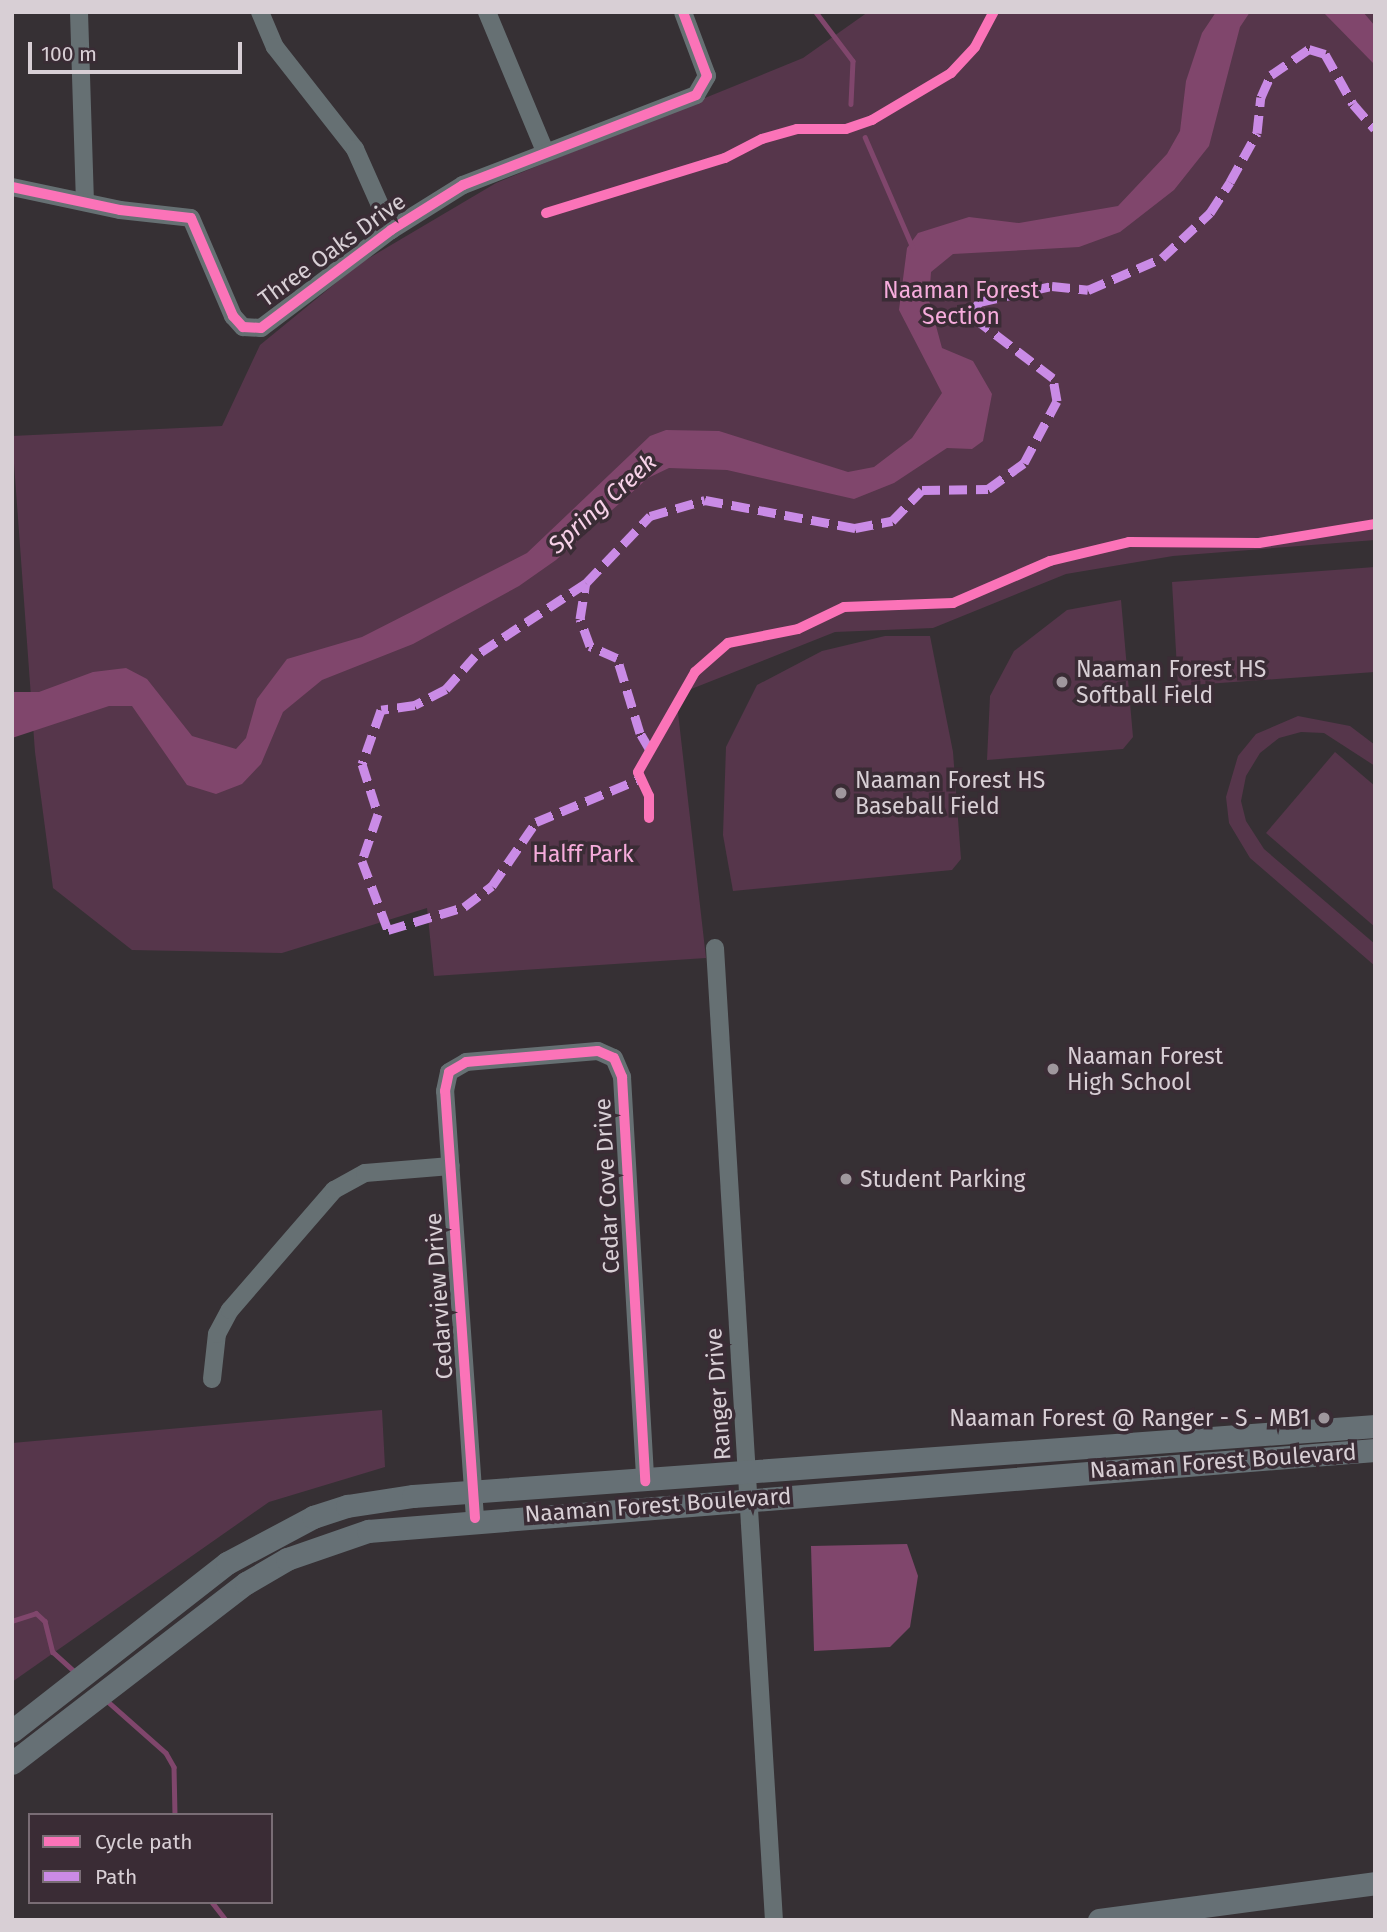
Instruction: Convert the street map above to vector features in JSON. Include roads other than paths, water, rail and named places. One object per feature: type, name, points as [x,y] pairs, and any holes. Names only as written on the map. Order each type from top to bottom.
[{"type":"main road","name":"Naaman Forest Boulevard","points":[[21,1724],[230,1561],[302,1522],[347,1506],[474,1492],[1374,1426]]},
{"type":"main road","points":[[1373,1450],[1374,1426]]},
{"type":"main road","name":"Naaman Forest Boulevard","points":[[12,1763],[246,1583],[287,1559],[347,1536],[475,1518],[1373,1450]]},
{"type":"main road","points":[[230,1561],[246,1583]]},
{"type":"main road","points":[[1099,1920],[1375,1883]]},
{"type":"street","points":[[79,12],[85,201]]},
{"type":"street","points":[[260,12],[275,47],[355,149],[391,230]]},
{"type":"street","points":[[487,12],[545,150]]},
{"type":"street","name":"Three Oaks Drive","points":[[12,187],[191,218],[233,316],[251,329],[261,328],[391,230],[463,185],[705,88],[707,76],[683,12]]},
{"type":"street","name":"Three Oaks Drive","points":[[12,198],[32,191]]},
{"type":"street","name":"Ranger Drive","points":[[715,948],[751,1499],[774,1920]]},
{"type":"street","name":"Cedar Cove Drive","points":[[449,1072],[479,1061],[598,1051],[614,1058],[622,1077],[645,1481]]},
{"type":"street","name":"Cedarview Drive","points":[[449,1072],[445,1091],[475,1518]]},
{"type":"street","points":[[212,1379],[217,1334],[230,1310],[334,1190],[365,1173],[451,1167]]},
{"type":"water","name":"Spring Creek","points":[[1216,12],[1250,12],[1240,27],[1209,146],[1174,190],[1120,232],[1079,247],[953,254],[931,272],[929,300],[942,348],[973,361],[992,394],[983,441],[972,449],[947,448],[894,483],[854,499],[727,470],[669,468],[648,478],[556,560],[519,586],[413,644],[322,680],[283,712],[261,764],[242,784],[216,794],[187,785],[132,706],[109,706],[12,738],[12,692],[39,692],[93,672],[126,668],[147,679],[192,736],[236,749],[246,738],[257,699],[287,659],[362,637],[527,553],[650,436],[666,430],[719,431],[848,472],[874,467],[912,438],[942,393],[899,310],[907,248],[918,233],[969,217],[1019,223],[1118,206],[1167,154],[1180,131],[1186,81],[1202,33]]},
{"type":"water","points":[[1323,12],[1363,12],[1375,26],[1375,65]]},
{"type":"water","points":[[907,1544],[918,1576],[910,1627],[890,1647],[814,1651],[811,1546]]},
{"type":"waterway","points":[[816,12],[853,61],[851,104]]},
{"type":"waterway","points":[[865,137],[913,248]]},
{"type":"waterway","points":[[12,1621],[36,1613],[45,1621],[53,1652],[75,1672]]},
{"type":"waterway","points":[[105,1699],[166,1753],[174,1767],[175,1813]]},
{"type":"waterway","points":[[214,1904],[226,1920]]},
{"type":"place","name":"Naaman Forest HS Softball Field","points":[[1062,682]]},
{"type":"place","name":"Naaman Forest HS Baseball Field","points":[[841,793]]},
{"type":"place","name":"Naaman Forest High School","points":[[1053,1069]]},
{"type":"place","name":"Student Parking","points":[[846,1179]]},
{"type":"place","name":"Naaman Forest @ Ranger - S - MB1","points":[[1324,1418]]},
{"type":"park label","name":"Naaman Forest Section","points":[[961,303]]},
{"type":"park label","name":"Halff Park","points":[[583,854]]}]
